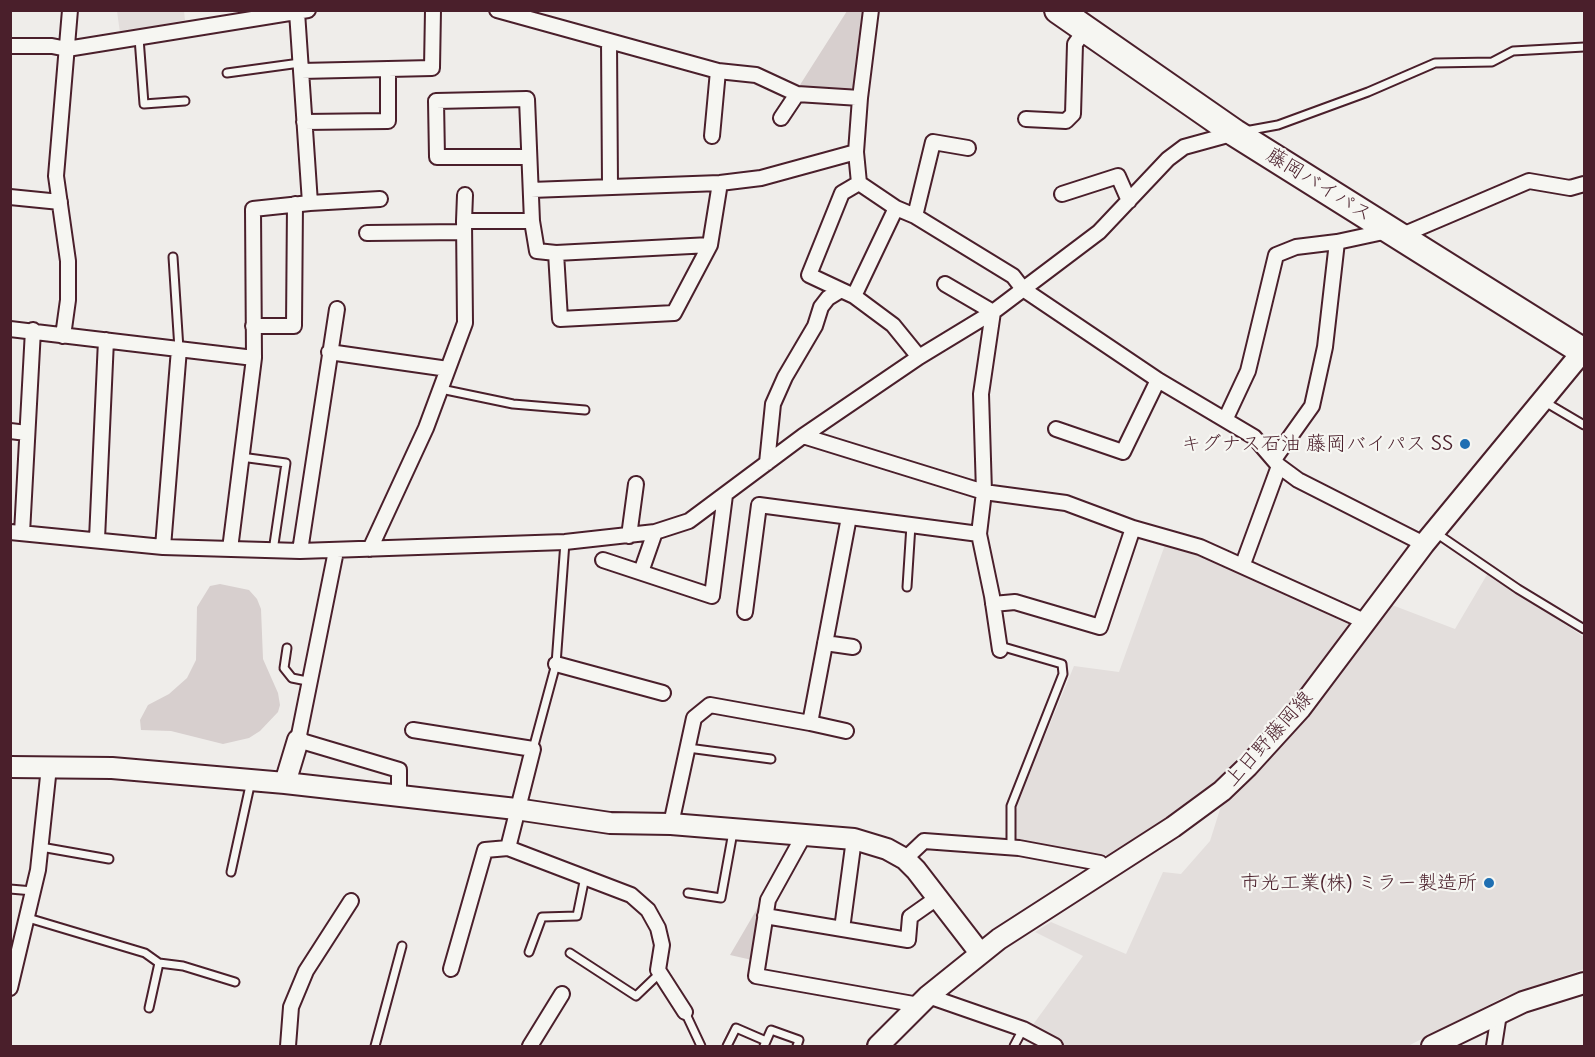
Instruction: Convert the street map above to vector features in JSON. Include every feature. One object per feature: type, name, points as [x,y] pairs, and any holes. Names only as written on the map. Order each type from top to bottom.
[{"type":"highway","name":"藤岡バイパス","points":[[1058,10],[1235,133],[1584,351]]},
{"type":"street","points":[[63,336],[69,300],[68,261],[57,176],[70,10]]},
{"type":"street","points":[[301,67],[432,68],[433,10]]},
{"type":"street","points":[[497,10],[718,71],[756,75],[797,94],[860,98]]},
{"type":"street","points":[[859,183],[856,152],[871,10]]},
{"type":"street","points":[[10,46],[52,46],[67,49],[302,11],[301,67],[310,203]]},
{"type":"street","points":[[1026,119],[1066,121],[1073,114],[1076,44],[1085,30]]},
{"type":"street","points":[[609,41],[610,185]]},
{"type":"street","points":[[304,122],[388,121],[388,69]]},
{"type":"street","points":[[712,136],[718,71]]},
{"type":"street","points":[[780,118],[797,94]]},
{"type":"street","points":[[529,157],[437,157],[436,101],[527,99],[532,221],[537,251],[556,253],[710,245]]},
{"type":"street","points":[[33,330],[27,433],[16,533],[163,546],[273,551],[336,551],[565,542],[655,532],[689,521],[803,436],[919,357],[993,312],[1099,232],[1168,159],[1184,147],[1235,133]]},
{"type":"street","points":[[915,216],[933,142],[968,148]]},
{"type":"street","points":[[531,190],[610,185],[720,183],[761,178],[856,152]]},
{"type":"street","points":[[1062,194],[1118,177],[1129,201]]},
{"type":"street","points":[[1226,418],[1248,371],[1276,255],[1296,247],[1395,233],[1529,181],[1570,188],[1584,184]]},
{"type":"street","points":[[556,253],[560,319],[674,313],[710,245],[720,183]]},
{"type":"street","points":[[859,183],[896,208],[915,216],[1013,276],[1023,289],[1158,380],[1226,418],[1254,437],[1277,462],[1329,497],[1429,538]]},
{"type":"street","points":[[859,183],[842,193],[808,275],[854,296],[893,326],[919,357]]},
{"type":"street","points":[[370,549],[426,428],[465,323],[465,195]]},
{"type":"street","points":[[10,197],[60,202]]},
{"type":"street","points":[[230,549],[254,358],[253,209],[380,199]]},
{"type":"street","points":[[254,326],[294,326],[295,204]]},
{"type":"street","points":[[854,296],[896,208]]},
{"type":"street","points":[[367,233],[532,221]]},
{"type":"street","points":[[1243,564],[1277,462],[1312,406],[1325,347],[1336,242]]},
{"type":"street","points":[[945,284],[993,312]]},
{"type":"street","points":[[767,463],[773,404],[785,377],[815,326],[820,307],[841,290]]},
{"type":"street","points":[[300,551],[337,309]]},
{"type":"street","points":[[993,312],[981,394],[984,492],[979,534],[1000,648]]},
{"type":"street","points":[[10,329],[254,358]]},
{"type":"street","points":[[97,539],[106,340]]},
{"type":"street","points":[[163,546],[179,349]]},
{"type":"street","name":"上日野藤岡線","points":[[878,1047],[924,1000],[980,953],[1199,808],[1248,766],[1300,709],[1364,621],[1429,538],[1584,351]]},
{"type":"street","points":[[329,352],[448,369]]},
{"type":"street","points":[[1056,429],[1123,452],[1158,380]]},
{"type":"street","points":[[10,431],[27,433]]},
{"type":"street","points":[[803,436],[984,492],[1066,503],[1133,528],[1200,547],[1243,564],[1364,621]]},
{"type":"street","points":[[629,536],[636,484]]},
{"type":"street","points":[[603,560],[711,596],[725,495]]},
{"type":"street","points":[[745,612],[759,505],[979,534]]},
{"type":"street","points":[[810,723],[849,517]]},
{"type":"street","points":[[993,604],[1015,602],[1100,627],[1133,528]]},
{"type":"street","points":[[640,572],[655,532]]},
{"type":"street","points":[[285,783],[312,682],[336,551]]},
{"type":"street","points":[[825,643],[853,647]]},
{"type":"street","points":[[556,664],[663,693]]},
{"type":"street","points":[[671,824],[694,718],[710,705],[846,731]]},
{"type":"street","points":[[413,730],[533,749],[508,848]]},
{"type":"street","points":[[298,740],[399,770],[399,796]]},
{"type":"street","points":[[10,766],[112,768],[285,783],[516,809],[610,823],[671,824],[854,839],[887,849],[905,859],[980,953]]},
{"type":"street","points":[[11,987],[33,891],[49,767]]},
{"type":"street","points":[[804,835],[768,900],[756,976],[924,1000],[1023,1029],[1055,1047]]},
{"type":"street","points":[[842,929],[854,839]]},
{"type":"street","points":[[905,859],[924,841],[1011,848],[1100,863],[1105,869]]},
{"type":"street","points":[[451,969],[485,850],[508,848],[631,895],[648,910],[658,928],[662,945],[658,970],[685,1012]]},
{"type":"street","points":[[765,916],[908,940],[910,917],[937,898]]},
{"type":"street","points":[[288,1047],[291,1007],[306,971],[351,901]]},
{"type":"street","points":[[1432,1047],[1523,1002],[1584,982]]},
{"type":"street","points":[[530,1047],[562,994]]},
{"type":"street","points":[[1494,1047],[1499,1014]]},
{"type":"lane","points":[[139,38],[144,104],[185,101]]},
{"type":"lane","points":[[1235,133],[1278,125],[1368,92],[1435,63],[1492,62],[1512,51],[1584,46]]},
{"type":"lane","points":[[227,73],[301,67]]},
{"type":"lane","points":[[172,257],[179,349]]},
{"type":"lane","points":[[441,389],[513,404],[585,410]]},
{"type":"lane","points":[[1542,401],[1584,424]]},
{"type":"lane","points":[[241,457],[286,463],[273,551]]},
{"type":"lane","points":[[907,587],[912,525]]},
{"type":"lane","points":[[1429,538],[1584,629]]},
{"type":"lane","points":[[533,749],[556,664],[565,542]]},
{"type":"lane","points":[[287,648],[284,668],[292,678],[312,682]]},
{"type":"lane","points":[[1000,648],[1062,664],[1063,674],[1011,806],[1011,848]]},
{"type":"lane","points":[[688,748],[771,759]]},
{"type":"lane","points":[[231,872],[252,781]]},
{"type":"lane","points":[[688,893],[721,898],[734,829]]},
{"type":"lane","points":[[39,847],[109,859]]},
{"type":"lane","points":[[529,952],[542,917],[577,916],[585,878]]},
{"type":"lane","points":[[10,889],[33,891]]},
{"type":"lane","points":[[28,918],[145,953],[159,963],[183,966],[235,982]]},
{"type":"lane","points":[[375,1047],[402,946]]},
{"type":"lane","points":[[570,953],[636,996],[660,973]]},
{"type":"lane","points":[[149,1008],[159,963]]},
{"type":"lane","points":[[685,1012],[701,1047]]},
{"type":"lane","points":[[728,1047],[736,1028],[765,1044],[771,1030],[799,1040],[797,1047]]},
{"type":"lane","points":[[1014,1047],[1023,1029]]},
{"type":"shaded area","points":[[117,11],[184,11],[185,20],[120,33]]},
{"type":"shaded area","points":[[847,11],[866,11],[854,86],[847,92],[798,88]]},
{"type":"shaded area","points":[[1166,542],[1203,555],[1354,622],[1251,752],[1194,799],[1113,856],[1014,841],[1017,803],[1039,745],[1045,736],[1074,666],[1119,672]]},
{"type":"shaded area","points":[[1488,573],[1584,637],[1584,969],[1506,996],[1408,1046],[1063,1046],[1032,1026],[1083,956],[1035,932],[1051,922],[1126,954],[1163,872],[1181,874],[1210,841],[1222,803],[1264,766],[1307,716],[1392,605],[1455,629]]},
{"type":"shaded area","points":[[220,584],[249,590],[257,599],[261,609],[263,659],[278,693],[280,705],[278,712],[260,731],[249,738],[223,744],[171,731],[141,730],[140,720],[148,705],[169,694],[187,678],[196,660],[197,607],[210,586]]},
{"type":"shaded area","points":[[761,902],[752,960],[730,955]]},
{"type":"place","name":"キグナス石油 藤岡バイパス SS","points":[[1465,444]]},
{"type":"place","name":"市光工業(株) ミラー製造所","points":[[1489,883]]}]
